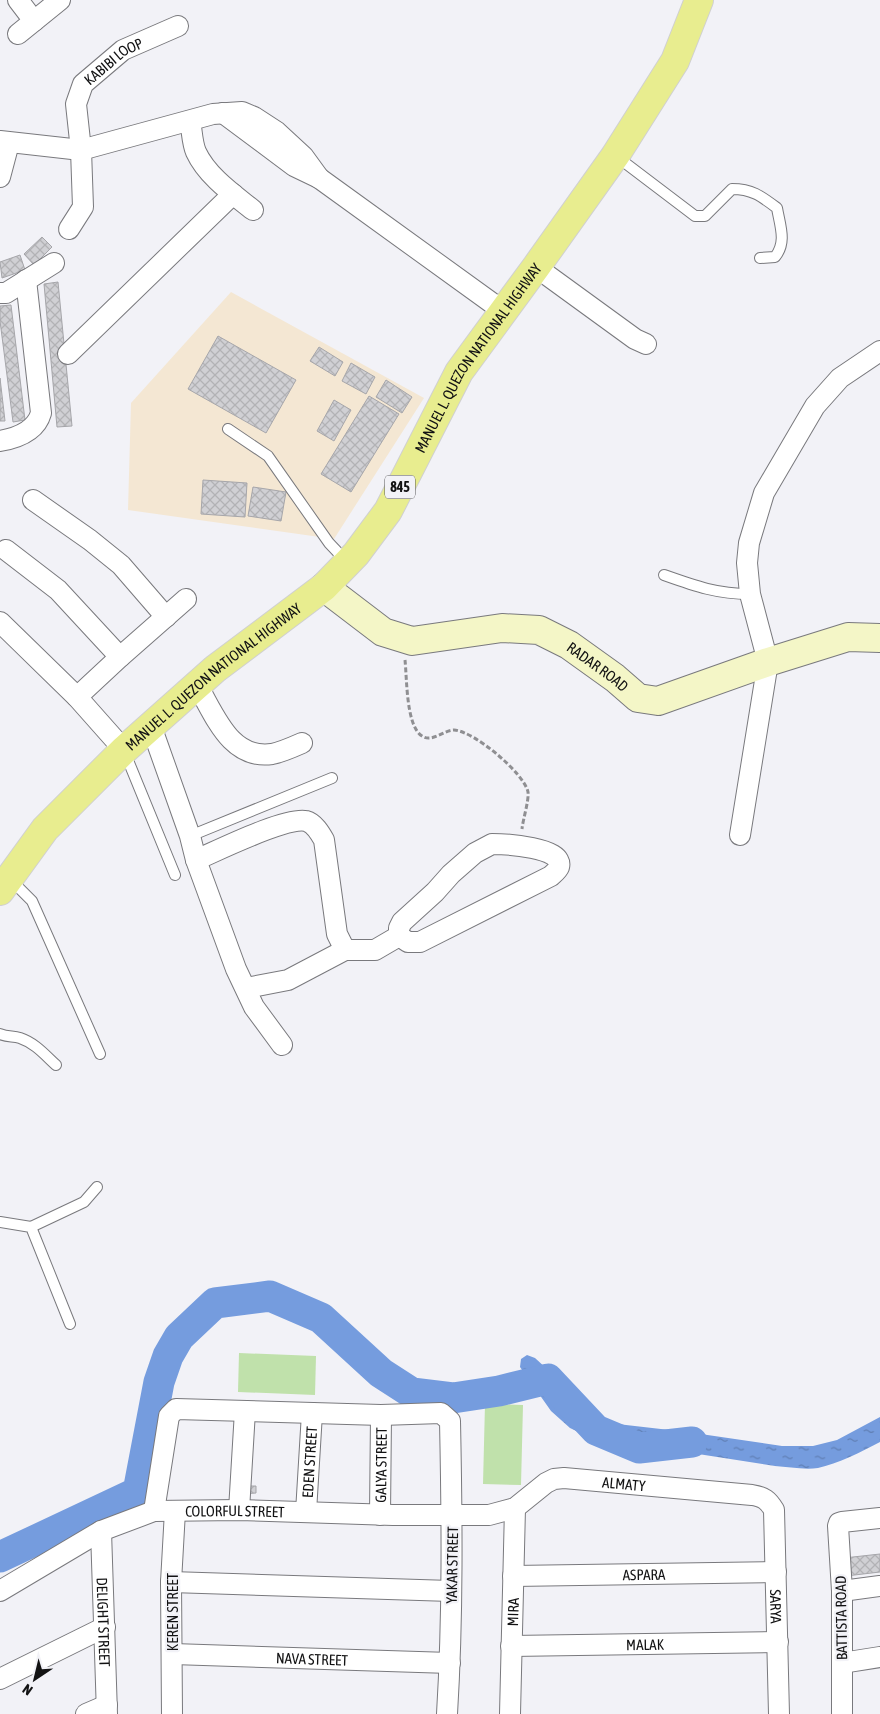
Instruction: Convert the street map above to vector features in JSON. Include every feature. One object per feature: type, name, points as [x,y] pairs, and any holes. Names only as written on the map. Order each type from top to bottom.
[{"type":"main road","name":"MANUEL L. QUEZON NATIONAL HIGHWAY","points":[[3,880],[44,829],[124,750],[214,669],[324,587],[356,554],[388,511],[459,372],[615,156],[675,61],[698,0]]},
{"type":"street","points":[[18,0],[34,21]]},
{"type":"street","points":[[18,34],[60,0]]},
{"type":"street","name":"KABIBI LOOP","points":[[69,229],[83,207],[81,150],[76,104],[83,84],[123,50],[178,26]]},
{"type":"street","points":[[0,177],[4,142],[81,150],[223,113],[294,166],[319,178],[503,311]]},
{"type":"street","points":[[190,121],[196,151],[210,172],[253,210]]},
{"type":"street","points":[[68,354],[233,194]]},
{"type":"street","points":[[0,293],[6,293],[54,263]]},
{"type":"street","points":[[536,267],[635,339],[646,344]]},
{"type":"street","points":[[0,441],[11,439],[32,429],[38,422],[41,413],[26,280]]},
{"type":"street","points":[[740,835],[768,662],[750,594],[747,563],[749,543],[764,493],[815,406],[840,378],[880,351]]},
{"type":"street","points":[[32,500],[90,540],[121,565],[166,617]]},
{"type":"street","points":[[6,550],[58,590],[120,657]]},
{"type":"street","name":"RADAR ROAD","points":[[324,587],[383,632],[412,642],[502,628],[539,630],[569,645],[615,678],[638,698],[658,701],[768,662],[848,637],[880,638]]},
{"type":"street","points":[[77,698],[186,599]]},
{"type":"street","points":[[3,627],[77,698],[124,750]]},
{"type":"street","points":[[197,685],[228,738],[238,747],[255,754],[273,754],[302,744]]},
{"type":"street","points":[[151,726],[190,836],[196,860],[236,970],[254,1007],[282,1045]]},
{"type":"street","points":[[196,860],[293,820],[308,821],[319,830],[324,840],[337,934],[345,950]]},
{"type":"street","points":[[492,844],[533,847],[556,857],[559,862],[558,868],[551,876],[420,942],[408,942],[399,936],[399,928],[402,922],[475,853],[492,844]]},
{"type":"street","points":[[246,988],[288,980],[345,950],[375,950],[399,936]]},
{"type":"street","points":[[154,1511],[169,1416],[176,1409],[381,1415]]},
{"type":"street","points":[[239,1510],[245,1411]]},
{"type":"street","name":"EDEN STREET","points":[[306,1512],[312,1413]]},
{"type":"street","name":"YAKAR STREET","points":[[381,1415],[441,1413],[450,1421],[452,1514],[450,1663],[447,1714]]},
{"type":"street","name":"GALYA STREET","points":[[380,1515],[381,1415]]},
{"type":"street","name":"ALMATY","points":[[489,1515],[514,1508],[546,1483],[554,1479],[564,1478],[752,1495],[761,1496],[768,1500]]},
{"type":"street","name":"SARYA","points":[[768,1500],[774,1510],[779,1714]]},
{"type":"street","name":"MIRA","points":[[510,1714],[514,1508]]},
{"type":"street","name":"KEREN STREET","points":[[172,1714],[171,1582],[176,1510]]},
{"type":"street","name":"COLORFUL STREET","points":[[0,1591],[101,1531],[154,1511],[239,1510],[380,1515],[489,1515]]},
{"type":"street","name":"BATTISTA ROAD","points":[[842,1714],[842,1591],[838,1526],[840,1523],[880,1518]]},
{"type":"street","name":"DELIGHT STREET","points":[[101,1531],[107,1709]]},
{"type":"street","name":"ASPARA","points":[[513,1576],[776,1572]]},
{"type":"street","points":[[171,1582],[451,1591]]},
{"type":"street","points":[[842,1591],[880,1586]]},
{"type":"street","points":[[0,1678],[105,1627]]},
{"type":"street","name":"MALAK","points":[[511,1646],[778,1642]]},
{"type":"street","name":"NAVA STREET","points":[[173,1654],[450,1663]]},
{"type":"street","points":[[842,1663],[880,1657]]},
{"type":"street","points":[[86,1714],[107,1709]]},
{"type":"lane","points":[[615,156],[695,216],[705,216],[732,189],[746,189],[763,197],[777,208],[782,238],[781,249],[775,257],[760,258]]},
{"type":"lane","points":[[228,429],[268,456],[329,543],[348,563]]},
{"type":"lane","points":[[664,575],[702,588],[729,594],[750,594]]},
{"type":"lane","points":[[124,750],[175,875]]},
{"type":"lane","points":[[190,836],[332,778]]},
{"type":"lane","points":[[3,880],[32,901],[100,1054]]},
{"type":"lane","points":[[0,1034],[5,1037],[18,1037],[34,1045],[56,1065]]},
{"type":"lane","points":[[0,1222],[31,1227],[84,1202],[97,1187]]},
{"type":"lane","points":[[31,1227],[70,1324]]},
{"type":"path","points":[[403,640],[410,714],[414,728],[427,738],[451,730],[459,730],[495,751],[525,784],[528,793],[519,846]]},
{"type":"shaded area","points":[[231,292],[424,398],[334,539],[128,510],[131,403]]},
{"type":"green space","points":[[239,1353],[316,1356],[315,1395],[238,1392]]},
{"type":"green space","points":[[485,1404],[523,1405],[521,1485],[483,1484]]},
{"type":"water","points":[[527,1355],[535,1358],[547,1369],[587,1414],[600,1422],[782,1446],[813,1446],[837,1440],[880,1417],[880,1442],[833,1464],[808,1469],[775,1466],[589,1437],[570,1428],[551,1411],[520,1367],[521,1359]]},
{"type":"building","points":[[42,237],[52,247],[34,265],[24,254]]},
{"type":"building","points":[[20,255],[25,270],[2,278],[0,262]]},
{"type":"building","points":[[58,282],[72,426],[57,427],[44,284]]},
{"type":"building","points":[[11,305],[25,420],[13,422],[0,321],[0,306]]},
{"type":"building","points":[[218,336],[296,380],[266,433],[188,389]]},
{"type":"building","points":[[319,347],[343,362],[335,376],[310,361]]},
{"type":"building","points":[[351,363],[375,377],[366,394],[342,381]]},
{"type":"building","points":[[0,378],[5,421],[0,421]]},
{"type":"building","points":[[386,380],[412,397],[402,413],[376,397]]},
{"type":"building","points":[[369,396],[399,414],[351,492],[321,474]]},
{"type":"building","points":[[334,400],[351,410],[334,441],[317,431]]},
{"type":"building","points":[[203,480],[247,483],[245,517],[201,514]]},
{"type":"building","points":[[253,487],[286,492],[281,521],[248,516]]},
{"type":"building","points":[[242,1486],[256,1486],[256,1493],[242,1494]]},
{"type":"building","points":[[880,1554],[880,1572],[846,1576],[844,1558]]},
{"type":"waterway","points":[[0,1557],[138,1492],[159,1382],[168,1356],[179,1337],[215,1303],[270,1296],[321,1318],[381,1373],[412,1393],[453,1398],[499,1391],[548,1379],[596,1430],[639,1448],[692,1442]]}]
